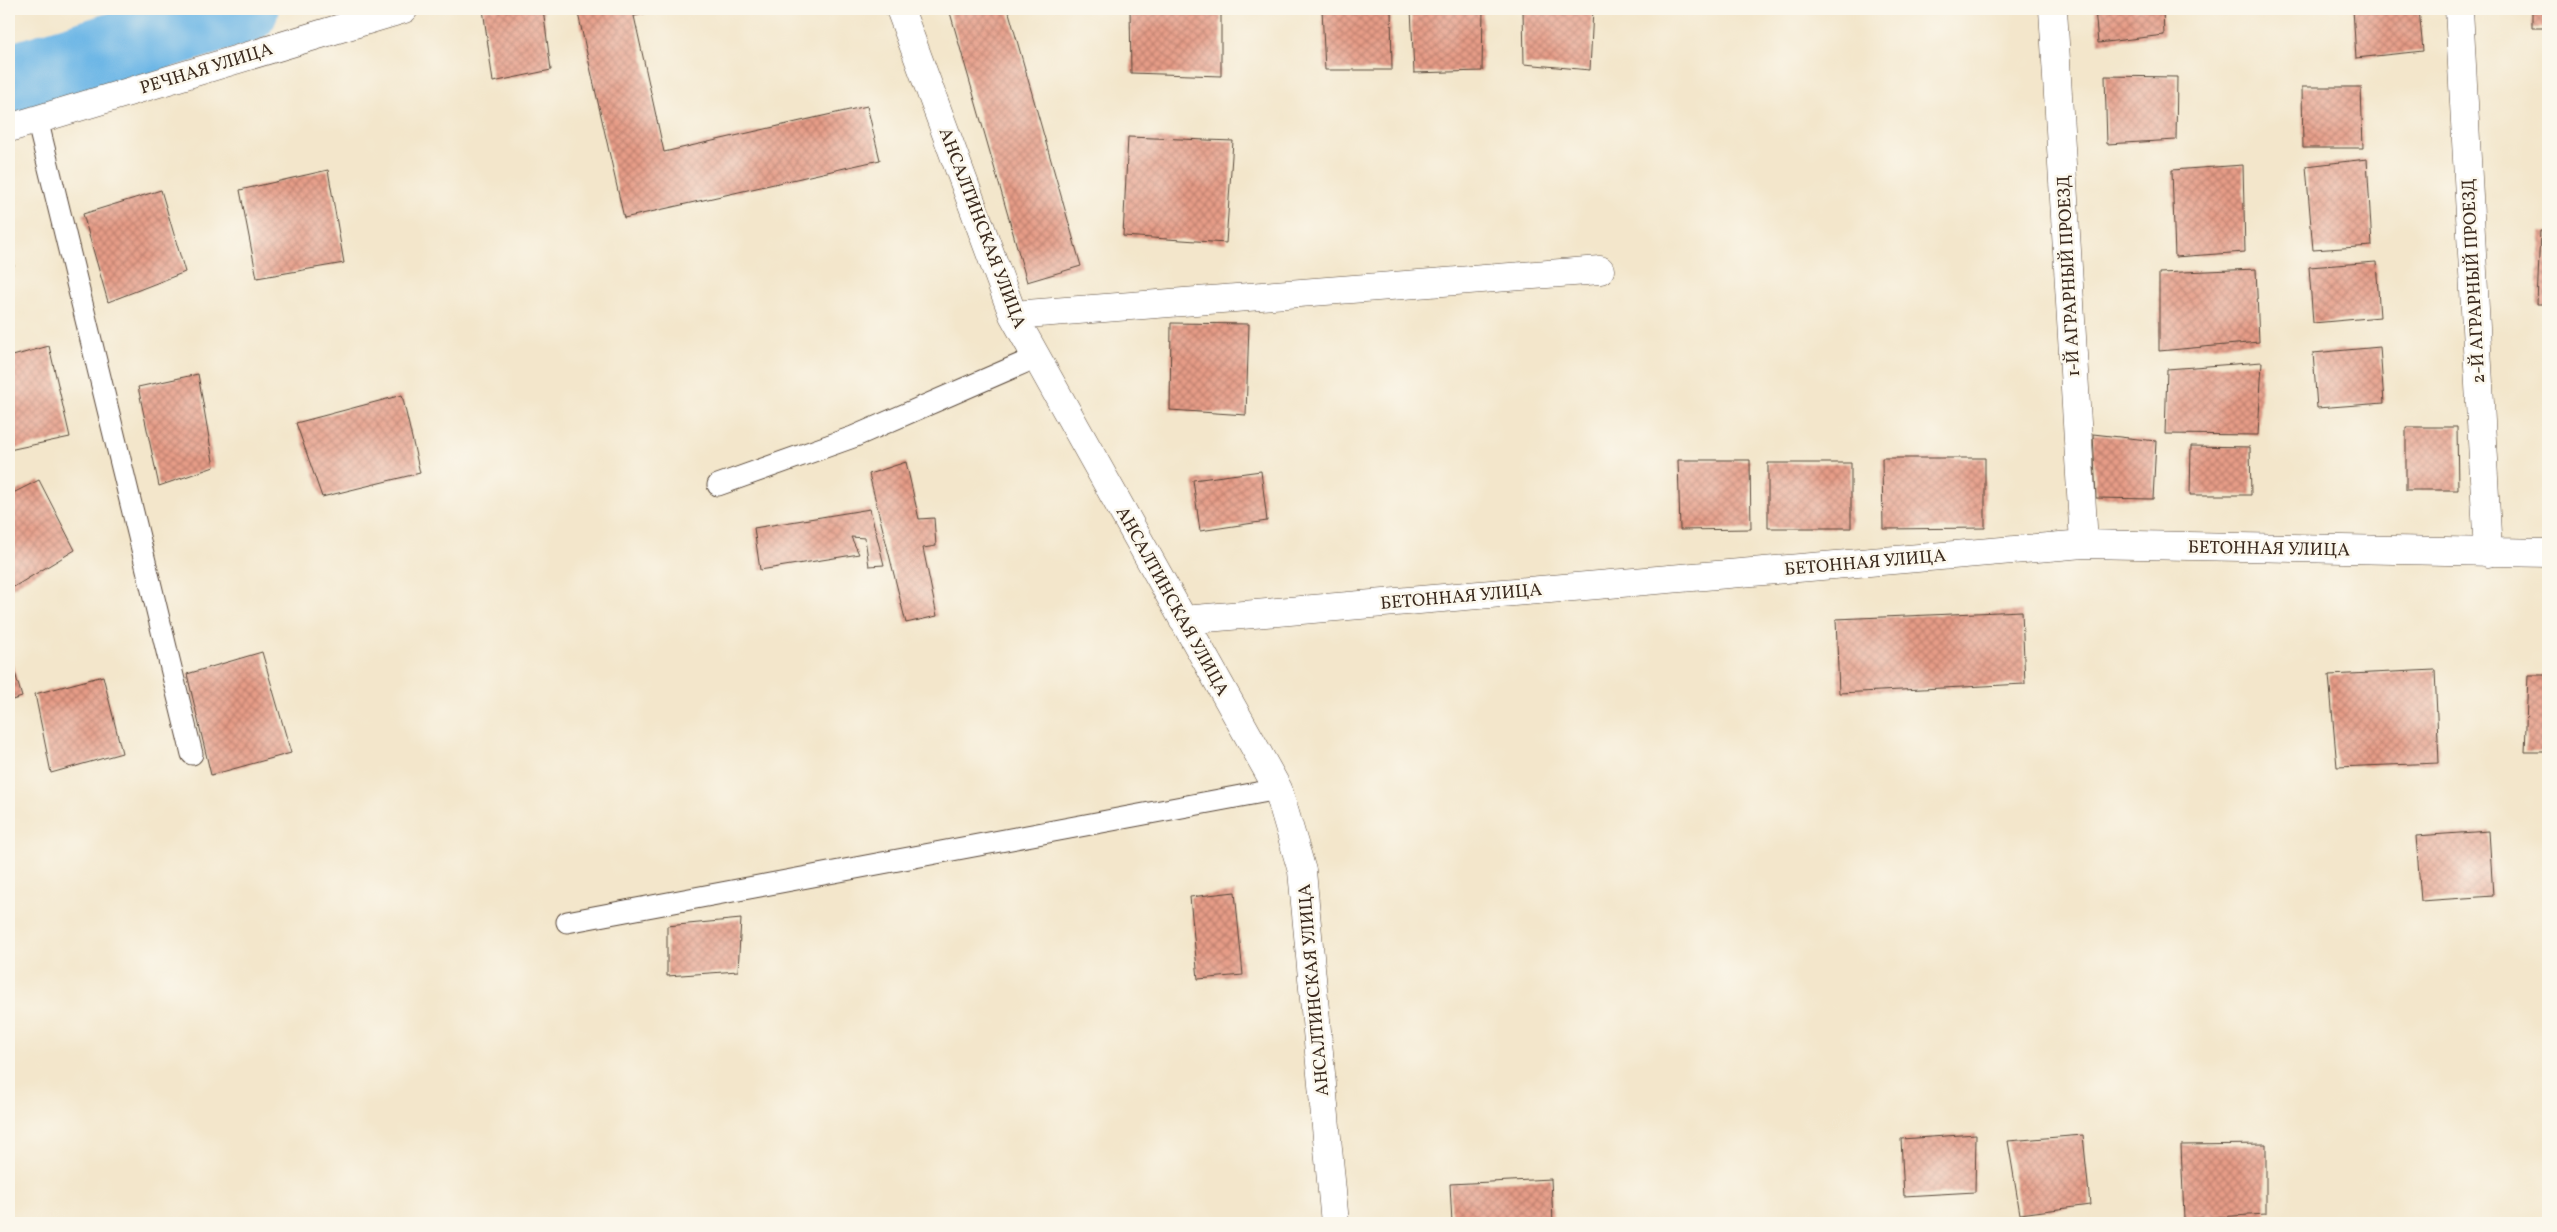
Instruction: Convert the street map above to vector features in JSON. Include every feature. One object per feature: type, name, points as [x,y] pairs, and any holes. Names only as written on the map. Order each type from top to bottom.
[{"type":"street","name":"РЕЧНАЯ УЛИЦА","points":[[9,128],[404,9]]},
{"type":"street","name":"АНСАЛТИНСКАЯ УЛИЦА","points":[[900,9],[1013,315],[1278,790],[1302,871],[1335,1223]]},
{"type":"street","name":"1-Й АГРАРНЫЙ ПРОЕЗД","points":[[2053,9],[2084,544]]},
{"type":"street","name":"2-Й АГРАРНЫЙ ПРОЕЗД","points":[[2459,9],[2488,553]]},
{"type":"street","points":[[1013,315],[1600,270]]},
{"type":"street","name":"БЕТОННАЯ УЛИЦА","points":[[1183,620],[2084,544],[2548,553]]},
{"type":"lane","points":[[37,119],[192,754]]},
{"type":"lane","points":[[718,485],[853,437],[1037,357]]},
{"type":"lane","points":[[567,922],[1278,790]]},
{"type":"building","points":[[483,9],[543,9],[551,70],[493,82]]},
{"type":"building","points":[[577,9],[664,9],[634,16],[664,152],[867,106],[880,160],[624,218]]},
{"type":"building","points":[[949,9],[1008,9],[1081,266],[1027,282]]},
{"type":"building","points":[[1130,9],[1221,9],[1221,76],[1131,73]]},
{"type":"building","points":[[1322,9],[1391,9],[1392,70],[1325,70]]},
{"type":"building","points":[[1411,9],[1483,9],[1482,71],[1414,73]]},
{"type":"building","points":[[1523,9],[1593,9],[1590,70],[1524,64]]},
{"type":"building","points":[[2095,9],[2163,9],[2164,35],[2098,43]]},
{"type":"building","points":[[2353,9],[2419,9],[2423,51],[2356,58]]},
{"type":"building","points":[[2532,9],[2548,9],[2548,28],[2532,28]]},
{"type":"building","points":[[2105,76],[2177,77],[2176,140],[2107,144]]},
{"type":"building","points":[[2302,87],[2361,87],[2363,148],[2303,148]]},
{"type":"building","points":[[1128,137],[1233,141],[1226,243],[1123,236]]},
{"type":"building","points":[[2367,159],[2372,246],[2313,250],[2306,166]]},
{"type":"building","points":[[2545,159],[2548,159],[2548,185],[2547,185]]},
{"type":"building","points":[[2243,165],[2245,252],[2175,257],[2172,170]]},
{"type":"building","points":[[328,170],[344,263],[257,278],[240,190]]},
{"type":"building","points":[[161,190],[185,272],[108,302],[83,214]]},
{"type":"building","points":[[2540,231],[2548,231],[2548,304],[2537,304]]},
{"type":"building","points":[[9,253],[14,266],[9,268]]},
{"type":"building","points":[[2376,262],[2380,317],[2313,323],[2309,267]]},
{"type":"building","points":[[2256,269],[2259,342],[2159,351],[2159,273]]},
{"type":"building","points":[[1171,323],[1249,324],[1246,415],[1170,410]]},
{"type":"building","points":[[49,346],[70,437],[9,450],[9,357]]},
{"type":"building","points":[[2380,347],[2384,403],[2317,408],[2313,353]]},
{"type":"building","points":[[2262,362],[2258,435],[2165,434],[2167,369]]},
{"type":"building","points":[[198,374],[214,467],[159,486],[138,387]]},
{"type":"building","points":[[402,395],[420,473],[322,497],[296,423]]},
{"type":"building","points":[[2406,427],[2457,427],[2458,490],[2406,490]]},
{"type":"building","points":[[2093,434],[2156,441],[2153,499],[2096,498]]},
{"type":"building","points":[[2191,446],[2250,447],[2251,495],[2190,495]]},
{"type":"building","points":[[1882,458],[1985,458],[1985,528],[1883,529]]},
{"type":"building","points":[[1678,460],[1750,460],[1751,529],[1680,530]]},
{"type":"building","points":[[906,462],[919,519],[934,518],[936,546],[923,548],[937,616],[906,623],[869,474]]},
{"type":"building","points":[[1768,463],[1851,463],[1851,528],[1768,528]]},
{"type":"building","points":[[1261,471],[1267,521],[1200,531],[1193,480]]},
{"type":"building","points":[[39,480],[75,550],[12,588],[9,581],[9,495]]},
{"type":"building","points":[[870,509],[884,565],[869,566],[865,538],[851,537],[859,554],[760,570],[754,528]]},
{"type":"building","points":[[2022,611],[2025,684],[1839,693],[1836,619]]},
{"type":"building","points":[[9,652],[22,697],[9,701]]},
{"type":"building","points":[[262,652],[291,753],[211,775],[187,674]]},
{"type":"building","points":[[2435,670],[2439,763],[2337,767],[2329,675]]},
{"type":"building","points":[[2528,675],[2548,675],[2548,752],[2525,752]]},
{"type":"building","points":[[103,676],[122,753],[51,773],[35,694]]},
{"type":"building","points":[[2489,831],[2493,896],[2421,901],[2416,836]]},
{"type":"building","points":[[1235,892],[1243,975],[1198,979],[1190,897]]},
{"type":"building","points":[[741,919],[738,971],[667,976],[667,926]]},
{"type":"building","points":[[1976,1134],[1975,1192],[1904,1196],[1901,1139]]},
{"type":"building","points":[[2083,1135],[2090,1205],[2020,1214],[2008,1141]]},
{"type":"building","points":[[2266,1144],[2266,1214],[2184,1219],[2181,1145]]},
{"type":"building","points":[[1551,1179],[1553,1223],[1452,1223],[1450,1184]]},
{"type":"waterway","points":[[9,80],[243,9]]}]
